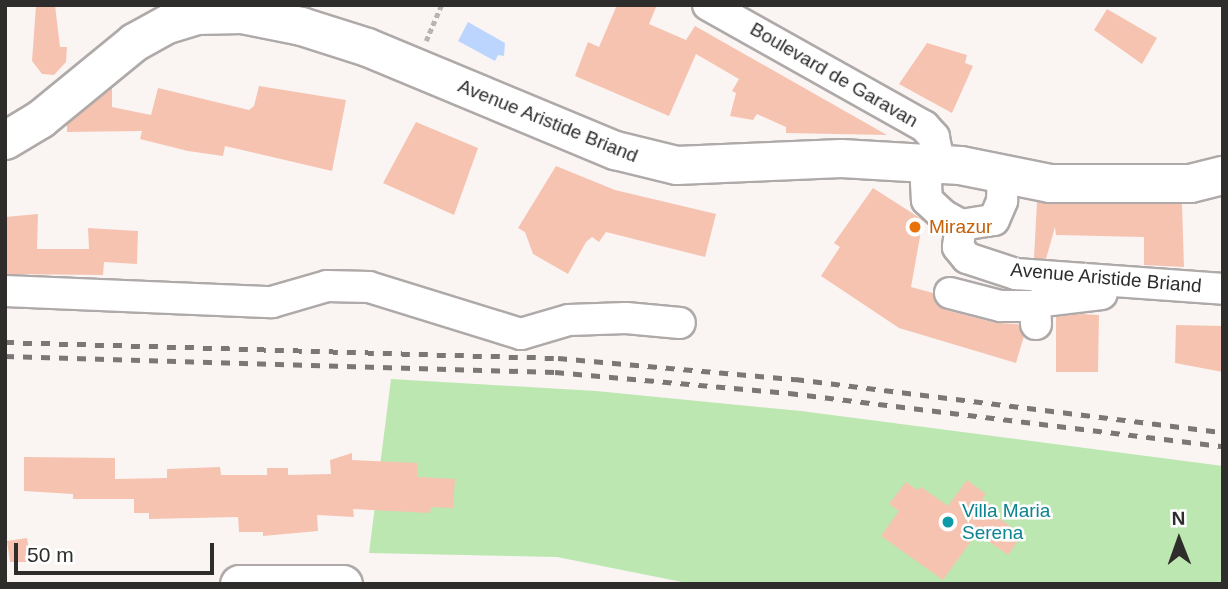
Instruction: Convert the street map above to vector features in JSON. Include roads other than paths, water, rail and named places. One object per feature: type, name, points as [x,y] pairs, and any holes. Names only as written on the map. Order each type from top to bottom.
[{"type":"main road","name":"Avenue Aristide Briand","points":[[5,140],[40,119],[134,42],[167,24],[196,15],[242,14],[367,47],[647,160],[701,167],[804,158],[932,163],[1049,183],[1190,183],[1223,175]]},
{"type":"main road","points":[[239,584],[343,584]]},
{"type":"street","name":"Boulevard de Garavan","points":[[708,5],[924,126],[934,137],[932,163]]},
{"type":"street","points":[[932,163],[926,183],[927,200],[961,225],[994,220],[1003,201],[1003,176]]},
{"type":"street","name":"Avenue Aristide Briand","points":[[961,225],[958,247],[967,258],[1016,274],[1212,288]]},
{"type":"street","points":[[5,290],[102,291],[152,299],[228,298],[272,302],[327,286],[369,287],[521,334],[569,320],[626,318],[680,323]]},
{"type":"street","points":[[950,292],[1035,315],[1072,296],[1195,297],[1212,288]]},
{"type":"water","points":[[468,22],[505,43],[504,56],[498,55],[495,61],[458,41]]},
{"type":"railway","points":[[5,342],[558,358],[795,379],[1223,432]]},
{"type":"railway","points":[[5,356],[555,372],[789,393],[1223,446]]},
{"type":"place","name":"Mirazur","points":[[915,227]]},
{"type":"place","name":"Villa Maria Serena","points":[[948,522]]}]
